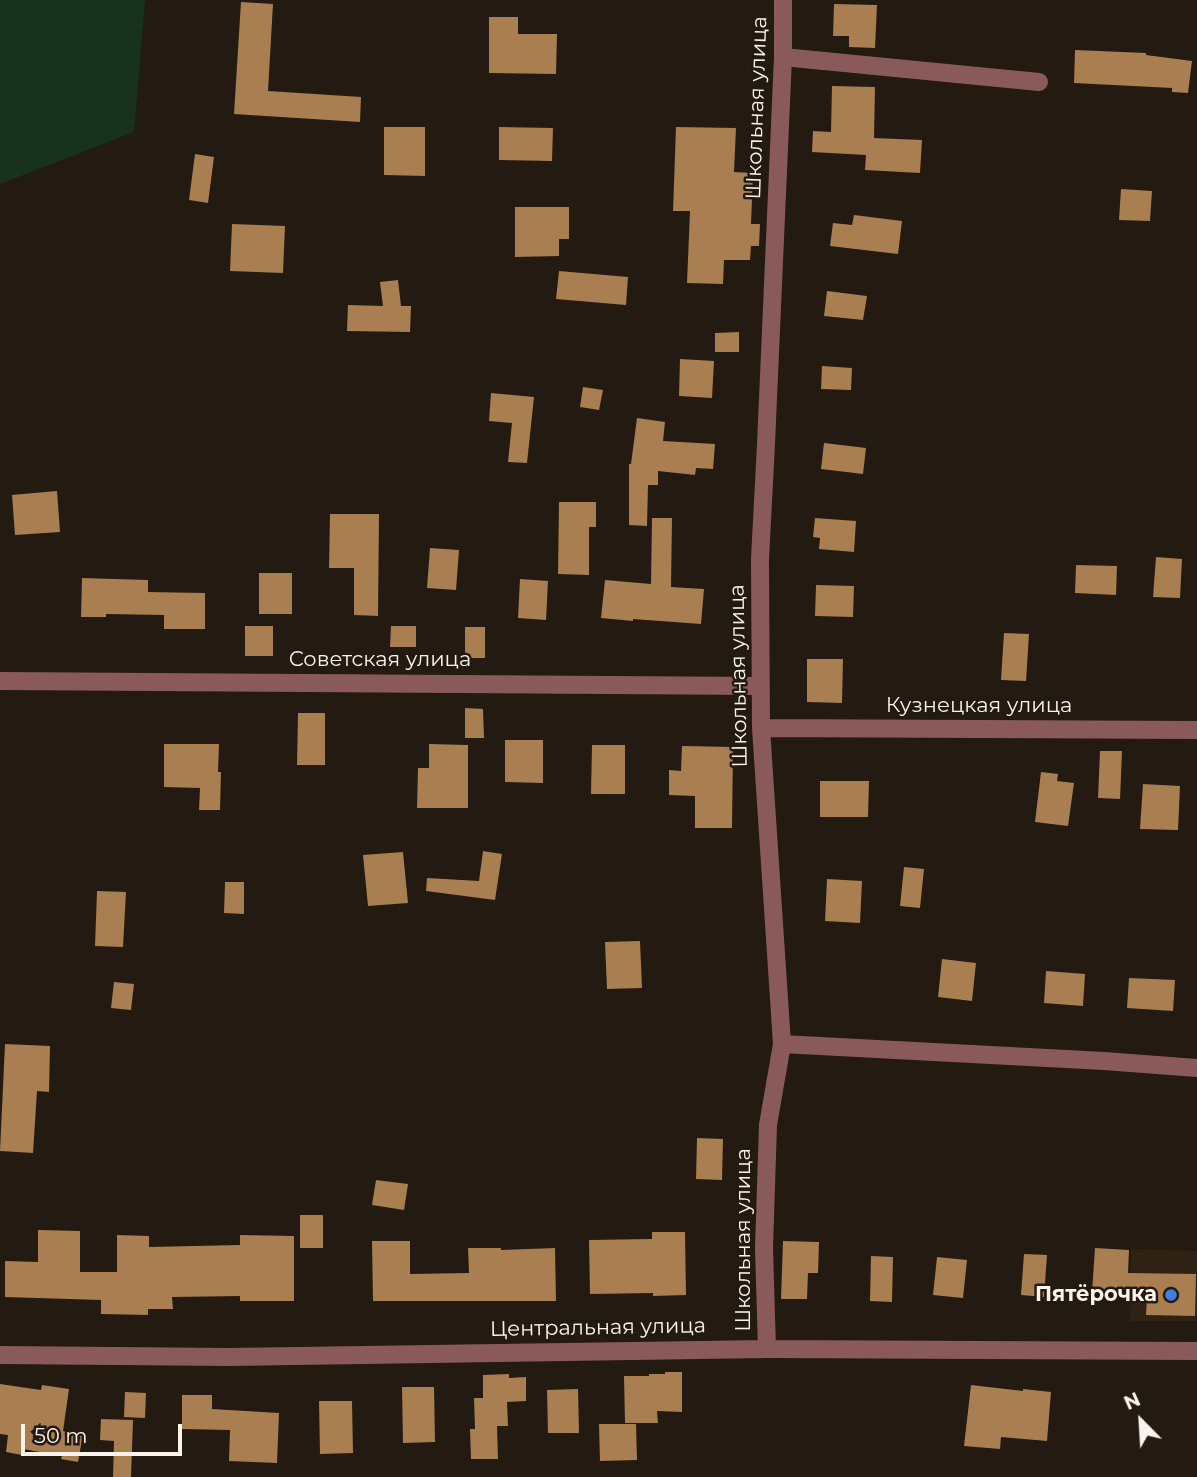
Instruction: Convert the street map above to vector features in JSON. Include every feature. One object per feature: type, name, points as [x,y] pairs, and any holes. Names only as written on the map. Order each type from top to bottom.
[{"type":"street","name":"Школьная улица","points":[[766,1349],[764,1248],[768,1125],[782,1045],[761,728],[760,559],[783,57],[782,0]]},
{"type":"street","points":[[783,57],[1040,82]]},
{"type":"street","name":"Советская улица","points":[[0,681],[760,686]]},
{"type":"street","name":"Кузнецкая улица","points":[[761,728],[1197,730]]},
{"type":"street","points":[[782,1045],[1104,1060],[1197,1068]]},
{"type":"street","name":"Центральная улица","points":[[0,1355],[229,1357],[766,1349],[1197,1351]]},
{"type":"shaded area","points":[[1131,1249],[1197,1251],[1197,1321],[1130,1321]]},
{"type":"green space","points":[[0,0],[145,0],[134,132],[0,184]]},
{"type":"building","points":[[241,2],[273,4],[268,91],[361,97],[360,122],[234,114]]},
{"type":"building","points":[[834,4],[877,5],[875,48],[849,47],[849,36],[833,36]]},
{"type":"building","points":[[489,17],[518,17],[518,34],[557,34],[556,74],[489,73]]},
{"type":"building","points":[[1075,50],[1146,53],[1192,61],[1188,93],[1172,92],[1172,88],[1074,83]]},
{"type":"building","points":[[832,86],[875,87],[874,138],[922,140],[920,173],[865,170],[866,155],[812,152],[813,131],[831,132]]},
{"type":"building","points":[[384,127],[425,127],[425,176],[384,175]]},
{"type":"building","points":[[499,127],[553,128],[552,161],[499,160]]},
{"type":"building","points":[[676,127],[736,128],[734,172],[753,173],[751,224],[760,224],[759,246],[751,246],[750,260],[724,260],[723,284],[687,283],[690,211],[673,211]]},
{"type":"building","points":[[195,154],[214,157],[208,203],[189,200]]},
{"type":"building","points":[[1121,189],[1152,191],[1150,221],[1119,220]]},
{"type":"building","points":[[515,207],[569,207],[569,239],[559,239],[559,256],[515,257]]},
{"type":"building","points":[[854,215],[902,221],[898,254],[830,246],[833,223],[852,225]]},
{"type":"building","points":[[232,224],[285,226],[283,273],[230,271]]},
{"type":"building","points":[[559,271],[628,277],[626,305],[556,299]]},
{"type":"building","points":[[398,280],[401,306],[411,306],[410,332],[347,331],[348,305],[383,306],[380,282]]},
{"type":"building","points":[[827,291],[867,296],[863,320],[824,316]]},
{"type":"building","points":[[739,332],[739,352],[715,352],[715,333]]},
{"type":"building","points":[[680,359],[714,361],[712,398],[679,396]]},
{"type":"building","points":[[822,366],[852,368],[851,390],[821,389]]},
{"type":"building","points":[[583,387],[603,390],[599,410],[580,407]]},
{"type":"building","points":[[491,393],[534,397],[527,463],[508,462],[512,423],[489,421]]},
{"type":"building","points":[[637,418],[665,422],[663,441],[715,444],[713,469],[696,468],[695,475],[658,471],[658,485],[648,485],[647,526],[629,525],[629,464]]},
{"type":"building","points":[[824,443],[866,448],[863,474],[821,469]]},
{"type":"building","points":[[57,491],[60,532],[15,535],[12,495]]},
{"type":"building","points":[[559,502],[596,502],[596,527],[589,527],[589,575],[558,574]]},
{"type":"building","points":[[330,514],[379,514],[378,616],[354,615],[354,568],[329,568]]},
{"type":"building","points":[[652,518],[672,518],[671,587],[704,589],[701,624],[601,618],[605,580],[651,584]]},
{"type":"building","points":[[815,518],[856,521],[854,552],[819,549],[820,538],[813,537]]},
{"type":"building","points":[[430,548],[459,550],[456,590],[427,588]]},
{"type":"building","points":[[1156,557],[1182,559],[1180,598],[1153,597]]},
{"type":"building","points":[[1076,565],[1117,566],[1116,595],[1075,593]]},
{"type":"building","points":[[259,573],[292,573],[292,614],[259,614]]},
{"type":"building","points":[[82,578],[148,580],[148,592],[205,593],[205,629],[164,629],[164,615],[106,614],[106,617],[81,617]]},
{"type":"building","points":[[520,579],[548,581],[546,620],[518,618]]},
{"type":"building","points":[[816,585],[854,586],[853,617],[815,616]]},
{"type":"building","points":[[245,626],[273,626],[273,656],[245,656]]},
{"type":"building","points":[[391,626],[416,626],[416,647],[390,647]]},
{"type":"building","points":[[465,627],[485,627],[485,658],[465,658]]},
{"type":"building","points":[[1004,633],[1029,634],[1026,681],[1001,680]]},
{"type":"building","points":[[807,659],[843,659],[842,703],[807,702]]},
{"type":"building","points":[[465,708],[483,709],[484,738],[465,738]]},
{"type":"building","points":[[298,713],[325,713],[325,765],[297,765]]},
{"type":"building","points":[[505,740],[543,740],[543,783],[505,782]]},
{"type":"building","points":[[164,744],[219,744],[220,810],[199,810],[200,788],[164,787]]},
{"type":"building","points":[[429,744],[468,745],[468,808],[417,808],[418,768],[429,768]]},
{"type":"building","points":[[592,745],[625,745],[625,794],[591,794]]},
{"type":"building","points":[[682,746],[733,747],[732,828],[695,828],[695,796],[669,795],[669,770],[681,771]]},
{"type":"building","points":[[1100,751],[1122,751],[1120,799],[1098,798]]},
{"type":"building","points":[[1041,772],[1058,774],[1057,781],[1074,783],[1068,826],[1035,822]]},
{"type":"building","points":[[820,781],[869,781],[868,817],[820,817]]},
{"type":"building","points":[[1143,784],[1180,786],[1178,830],[1140,829]]},
{"type":"building","points":[[483,851],[502,854],[495,900],[426,891],[427,878],[479,881]]},
{"type":"building","points":[[403,852],[408,903],[368,906],[363,855]]},
{"type":"building","points":[[904,867],[924,869],[920,908],[900,906]]},
{"type":"building","points":[[827,879],[862,881],[860,923],[825,921]]},
{"type":"building","points":[[225,882],[244,882],[244,914],[224,913]]},
{"type":"building","points":[[97,891],[126,892],[123,947],[95,946]]},
{"type":"building","points":[[640,941],[642,988],[607,989],[605,942]]},
{"type":"building","points":[[942,959],[976,963],[972,1001],[938,997]]},
{"type":"building","points":[[1046,971],[1085,974],[1083,1006],[1044,1003]]},
{"type":"building","points":[[1129,978],[1175,980],[1173,1011],[1127,1008]]},
{"type":"building","points":[[114,982],[134,984],[131,1010],[111,1008]]},
{"type":"building","points":[[5,1044],[50,1046],[49,1092],[37,1091],[33,1153],[0,1151]]},
{"type":"building","points":[[697,1138],[723,1139],[722,1180],[696,1179]]},
{"type":"building","points":[[376,1180],[408,1184],[404,1210],[372,1205]]},
{"type":"building","points":[[300,1215],[323,1215],[323,1248],[300,1248]]},
{"type":"building","points":[[38,1230],[80,1231],[80,1272],[117,1272],[117,1235],[149,1236],[149,1247],[240,1245],[240,1235],[294,1236],[294,1301],[240,1301],[240,1296],[172,1297],[173,1309],[148,1309],[148,1315],[101,1314],[101,1300],[5,1297],[5,1261],[38,1262]]},
{"type":"building","points":[[652,1232],[685,1232],[686,1295],[590,1294],[589,1240],[652,1239]]},
{"type":"building","points":[[372,1241],[410,1241],[410,1274],[469,1273],[468,1248],[555,1248],[556,1301],[373,1301]]},
{"type":"building","points":[[783,1241],[819,1242],[818,1273],[808,1273],[807,1299],[781,1299]]},
{"type":"building","points":[[1095,1248],[1129,1250],[1128,1273],[1196,1274],[1195,1316],[1146,1315],[1147,1297],[1092,1292]]},
{"type":"building","points":[[1024,1254],[1047,1255],[1044,1297],[1021,1295]]},
{"type":"building","points":[[871,1256],[893,1257],[892,1302],[870,1301]]},
{"type":"building","points":[[937,1257],[967,1260],[963,1298],[933,1295]]},
{"type":"building","points":[[682,1372],[682,1412],[657,1411],[658,1423],[625,1423],[624,1376],[649,1376]]},
{"type":"building","points":[[509,1374],[509,1378],[526,1377],[526,1401],[507,1402],[508,1426],[497,1426],[498,1459],[471,1459],[470,1429],[475,1429],[474,1398],[483,1398],[483,1375]]},
{"type":"building","points":[[0,1384],[41,1390],[42,1385],[69,1389],[63,1431],[83,1434],[78,1462],[61,1459],[62,1456],[23,1449],[22,1455],[6,1452],[8,1435],[0,1434]]},
{"type":"building","points":[[971,1385],[1051,1392],[1047,1441],[1001,1437],[1000,1449],[964,1446]]},
{"type":"building","points":[[402,1387],[434,1387],[435,1442],[403,1443]]},
{"type":"building","points":[[578,1389],[579,1433],[548,1433],[547,1390]]},
{"type":"building","points":[[125,1392],[146,1393],[145,1418],[124,1417]]},
{"type":"building","points":[[182,1395],[212,1395],[212,1409],[279,1413],[277,1463],[229,1461],[230,1430],[182,1429]]},
{"type":"building","points":[[319,1401],[352,1401],[353,1453],[320,1454]]},
{"type":"building","points":[[101,1419],[133,1420],[131,1477],[113,1477],[114,1441],[100,1440]]},
{"type":"building","points":[[599,1424],[636,1424],[637,1460],[600,1461]]},
{"type":"place","name":"Пятёрочка","points":[[1171,1295]]}]
